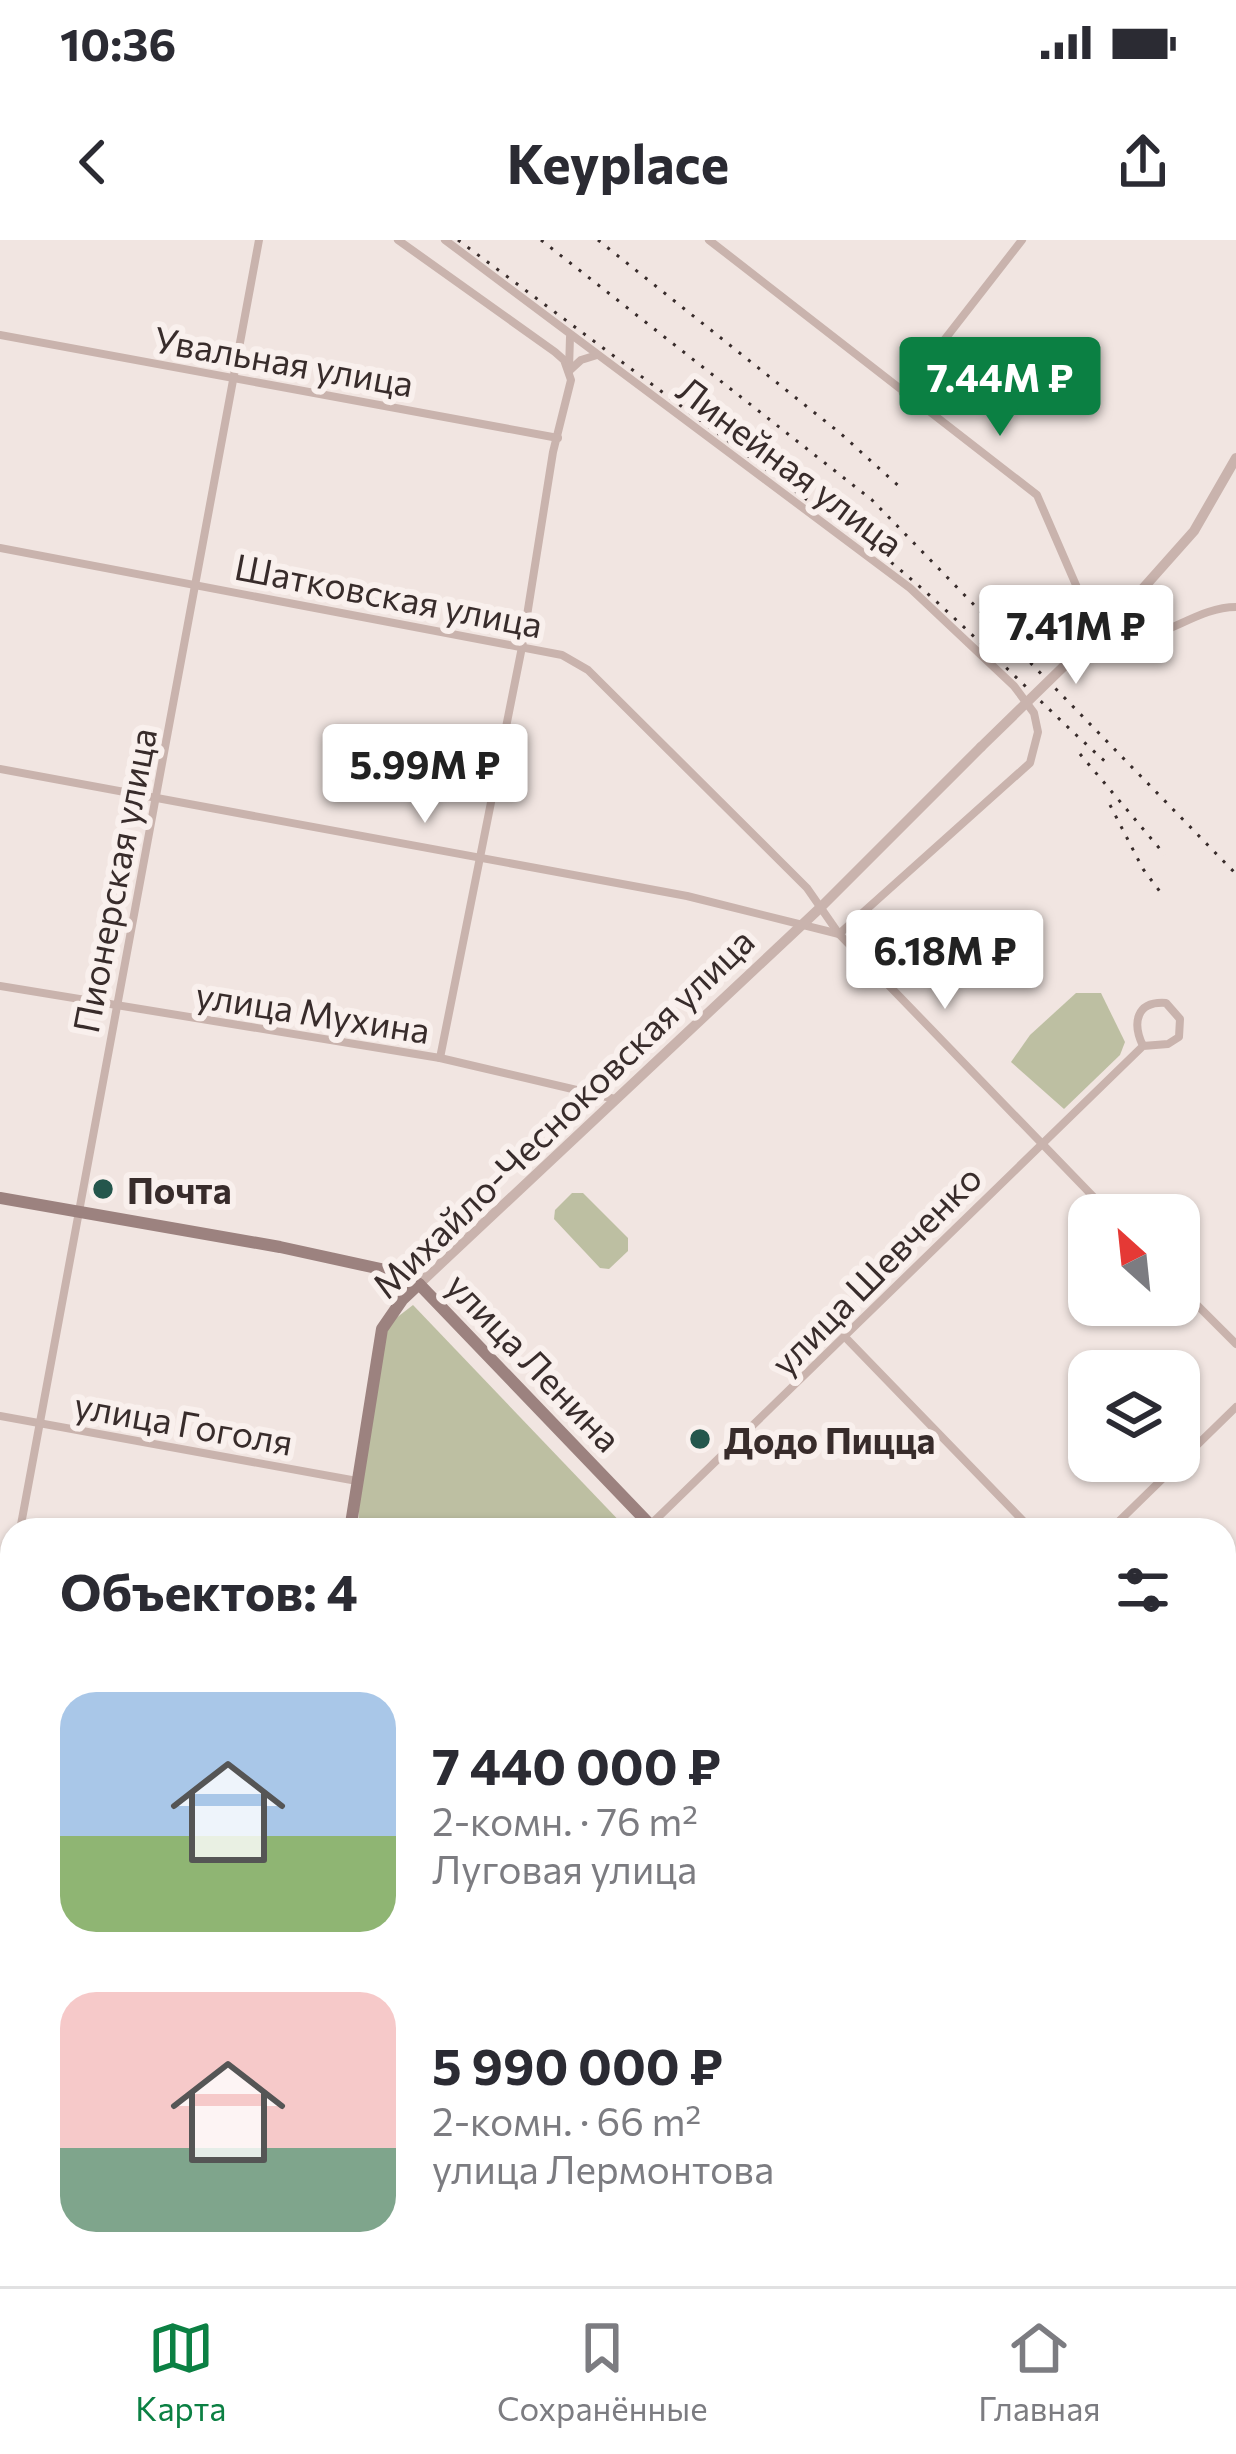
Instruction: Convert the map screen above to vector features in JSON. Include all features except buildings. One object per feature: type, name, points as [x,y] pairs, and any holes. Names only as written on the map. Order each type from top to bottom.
[{"type":"main road","name":"улица Ленина","points":[[0,1198],[280,1247],[381,1269],[419,1284],[641,1518]]},
{"type":"main road","name":"Михайло-Чесноковская улица","points":[[352,1518],[382,1329],[419,1284]]},
{"type":"street","name":"Пионерская улица","points":[[22,1518],[259,240]]},
{"type":"street","points":[[398,240],[555,352],[569,371]]},
{"type":"street","name":"Линейная улица","points":[[445,240],[910,588],[1001,674],[1034,713],[1038,732],[1030,763],[839,934]]},
{"type":"street","points":[[709,240],[1037,495],[1085,602],[1113,637],[1146,639],[1216,607],[1236,607]]},
{"type":"street","points":[[903,393],[1022,240]]},
{"type":"street","points":[[440,1058],[571,380],[569,334]]},
{"type":"street","name":"Увальная улица","points":[[0,335],[558,439]]},
{"type":"street","points":[[569,371],[598,354]]},
{"type":"street","name":"Михайло-Чесноковская улица","points":[[419,1284],[820,908],[1138,594],[1194,531],[1236,458]]},
{"type":"street","name":"Шатковская улица","points":[[0,548],[562,655],[587,670],[807,888],[839,934],[1091,1194]]},
{"type":"street","points":[[0,769],[687,896],[839,934]]},
{"type":"street","name":"улица Мухина","points":[[0,986],[440,1058],[615,1099]]},
{"type":"street","name":"улица Шевченко","points":[[660,1518],[1143,1046],[1168,1044],[1179,1037],[1180,1019],[1166,1004],[1144,1007],[1136,1017],[1143,1046]]},
{"type":"street","points":[[1200,1308],[1236,1344]]},
{"type":"street","points":[[846,1338],[1020,1518]]},
{"type":"street","points":[[1122,1518],[1236,1407]]},
{"type":"street","name":"улица Гоголя","points":[[0,1416],[358,1481]]},
{"type":"green space","points":[[1076,993],[1101,993],[1125,1042],[1120,1055],[1064,1109],[1011,1062],[1030,1035]]},
{"type":"green space","points":[[572,1193],[583,1193],[628,1238],[628,1251],[609,1269],[600,1268],[554,1219],[555,1210]]},
{"type":"green space","points":[[413,1305],[617,1518],[359,1518],[361,1466],[382,1329]]},
{"type":"railway","points":[[458,240],[892,563],[1108,764]]},
{"type":"railway","points":[[541,240],[872,500],[1236,874]]},
{"type":"railway","points":[[598,240],[840,433],[903,490]]},
{"type":"railway","points":[[825,493],[894,541]]},
{"type":"railway","points":[[1080,754],[1165,855]]},
{"type":"railway","points":[[1110,805],[1143,869],[1164,897]]},
{"type":"place","name":"Почта","points":[[103,1189]]},
{"type":"place","name":"Додо Пицца","points":[[700,1439]]}]
